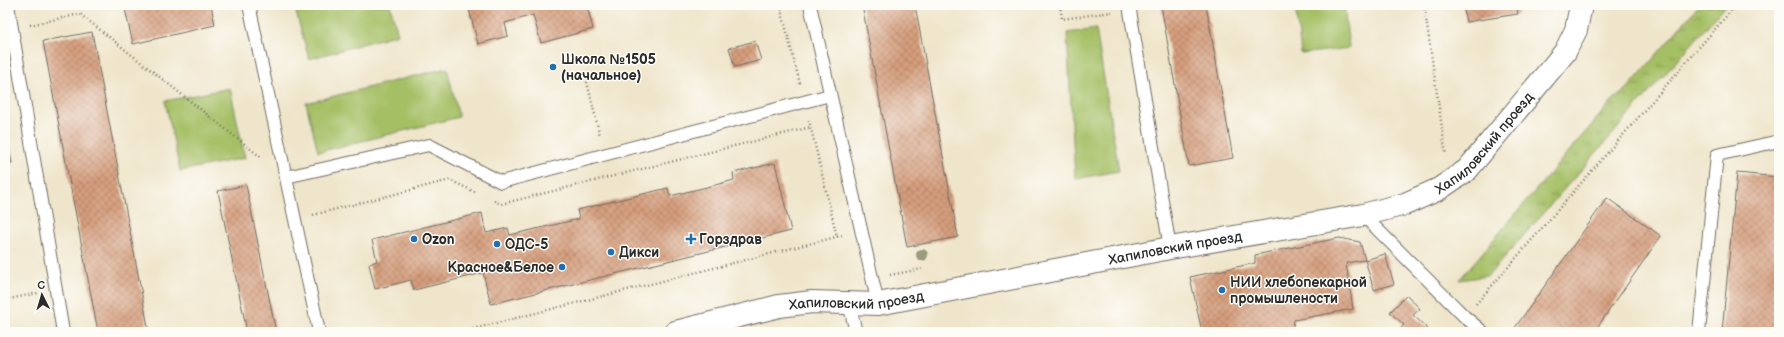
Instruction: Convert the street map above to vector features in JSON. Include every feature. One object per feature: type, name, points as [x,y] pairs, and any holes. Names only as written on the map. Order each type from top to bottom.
[{"type":"street","name":"Хапиловский проезд","points":[[676,332],[779,306],[812,302],[878,304],[1170,248],[1363,215],[1422,198],[1439,189],[1467,170],[1564,52],[1576,30],[1581,5]]},
{"type":"lane","points":[[8,5],[63,332]]},
{"type":"lane","points":[[249,5],[318,332]]},
{"type":"lane","points":[[810,5],[878,304]]},
{"type":"lane","points":[[1129,7],[1170,248]]},
{"type":"lane","points":[[286,177],[429,145],[501,182],[830,95]]},
{"type":"lane","points":[[1699,332],[1717,155],[1779,141]]},
{"type":"lane","points":[[1363,215],[1465,317],[1483,332]]},
{"type":"lane","points":[[849,304],[856,332]]},
{"type":"path","points":[[1060,5],[1062,19],[1129,7]]},
{"type":"path","points":[[1424,5],[1446,155]]},
{"type":"path","points":[[1465,317],[1736,5]]},
{"type":"path","points":[[12,29],[80,14],[286,177]]},
{"type":"path","points":[[587,82],[605,155]]},
{"type":"path","points":[[461,332],[861,231]]},
{"type":"path","points":[[888,275],[926,269]]},
{"type":"path","points":[[5,300],[56,290]]},
{"type":"green space","points":[[294,5],[390,5],[398,34],[309,59]]},
{"type":"green space","points":[[1295,5],[1344,5],[1349,48],[1301,54]]},
{"type":"green space","points":[[1699,5],[1726,5],[1488,276],[1459,280],[1612,101],[1628,88]]},
{"type":"green space","points":[[1096,29],[1119,171],[1075,179],[1067,33]]},
{"type":"green space","points":[[447,68],[459,117],[318,152],[306,103]]},
{"type":"green space","points":[[230,88],[245,158],[180,171],[165,101]]},
{"type":"building","points":[[124,5],[211,5],[215,25],[133,44]]},
{"type":"building","points":[[468,5],[587,5],[593,29],[541,43],[533,15],[505,23],[508,36],[478,44]]},
{"type":"building","points":[[862,5],[915,5],[958,237],[907,247]]},
{"type":"building","points":[[1161,5],[1206,5],[1233,158],[1189,166]]},
{"type":"building","points":[[1463,5],[1516,5],[1518,14],[1466,22]]},
{"type":"building","points":[[92,32],[149,332],[98,332],[43,41]]},
{"type":"building","points":[[755,41],[761,60],[735,67],[729,48]]},
{"type":"building","points":[[5,128],[12,163],[5,164]]},
{"type":"building","points":[[775,163],[791,231],[491,304],[483,273],[414,290],[411,280],[375,289],[369,264],[377,261],[372,240],[482,213],[486,233],[508,228],[510,235],[579,219],[577,210],[668,188],[670,196],[734,180],[733,173]]},
{"type":"building","points":[[1737,173],[1779,177],[1779,332],[1722,332]]},
{"type":"building","points":[[246,185],[276,332],[247,332],[218,191]]},
{"type":"building","points":[[1607,198],[1661,236],[1594,332],[1512,332]]},
{"type":"building","points":[[1339,238],[1360,242],[1365,260],[1346,263],[1353,309],[1294,320],[1292,332],[1202,332],[1190,277],[1255,263],[1255,255]]},
{"type":"building","points":[[1385,254],[1394,284],[1374,290],[1365,260]]},
{"type":"building","points":[[1407,295],[1420,309],[1413,315],[1428,329],[1425,332],[1397,332],[1404,325],[1390,312]]},
{"type":"place","name":"Школа №1505 (начальное)","points":[[553,67]]},
{"type":"place","name":"Ozon","points":[[414,239]]},
{"type":"place","name":"Горздрав","points":[[691,239]]},
{"type":"place","name":"ОДС-5","points":[[497,244]]},
{"type":"place","name":"Дикси","points":[[611,252]]},
{"type":"place","name":"Красное&Белое","points":[[562,267]]},
{"type":"place","name":"НИИ хлебопекарной промышлености","points":[[1222,290]]}]
